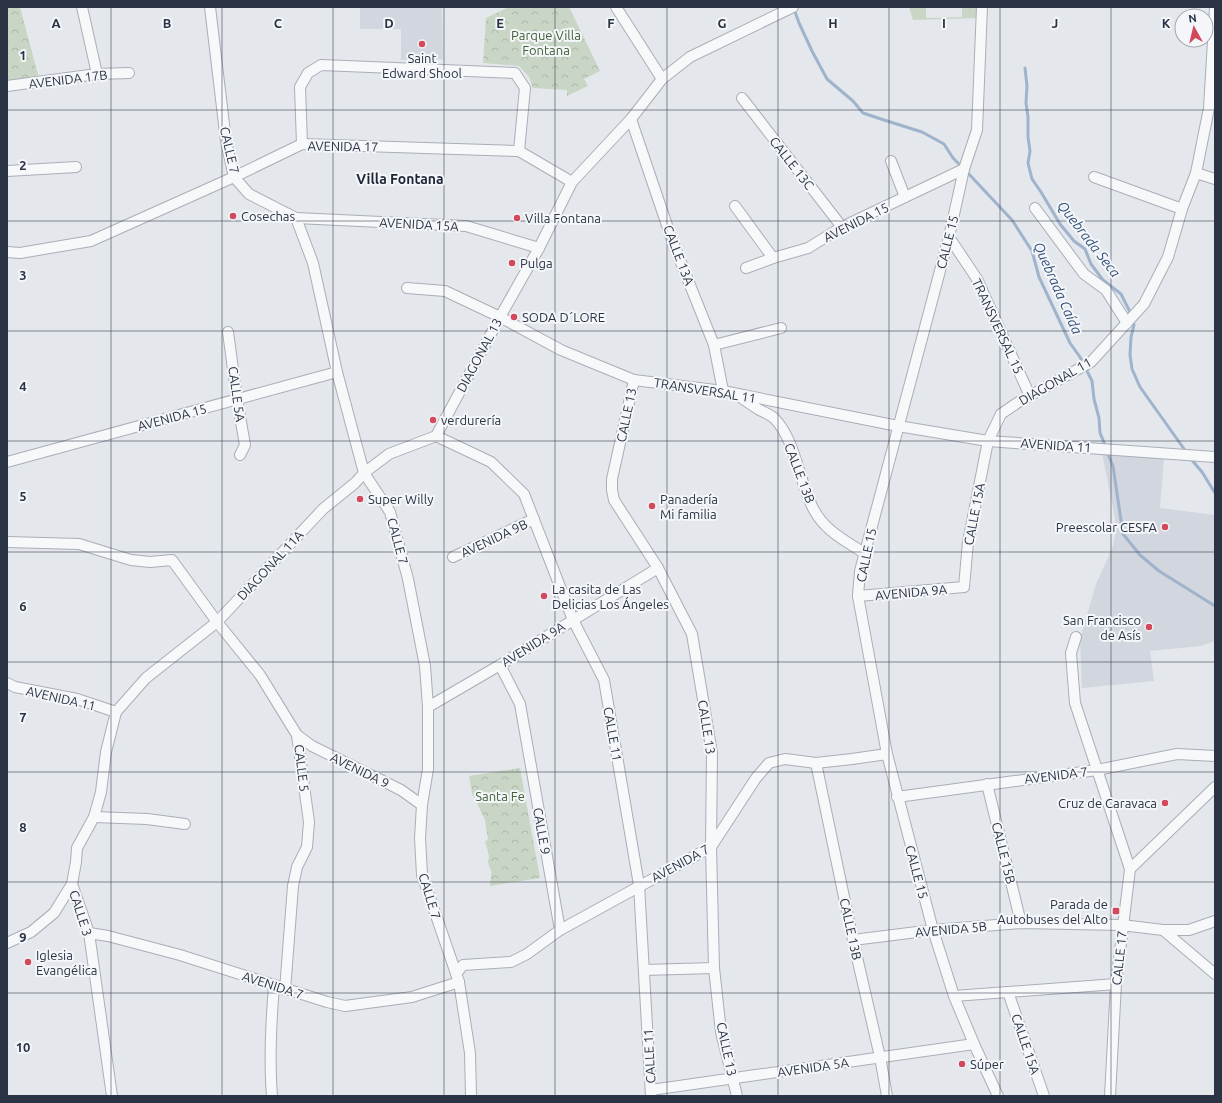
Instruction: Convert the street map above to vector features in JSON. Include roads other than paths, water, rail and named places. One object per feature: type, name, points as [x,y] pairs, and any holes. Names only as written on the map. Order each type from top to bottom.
[{"type":"street","points":[[82,7],[97,74]]},
{"type":"street","name":"CALLE 7","points":[[210,7],[226,141],[234,177],[249,194],[296,218],[313,263],[337,372],[364,473],[390,512],[408,579],[424,659],[428,707],[428,769],[422,805],[420,838],[422,874],[457,978],[470,1053],[470,1096]]},
{"type":"street","points":[[616,7],[662,79]]},
{"type":"street","name":"DIAGONAL 13","points":[[436,436],[572,182],[631,120],[662,79],[690,58],[793,7]]},
{"type":"street","name":"CALLE 15","points":[[982,7],[977,130],[964,169],[949,237],[864,553],[860,571],[858,596],[887,754],[933,930],[954,996],[998,1096]]},
{"type":"street","name":"DIAGONAL 11","points":[[988,441],[1001,414],[1017,402],[1091,362],[1144,304],[1168,257],[1182,209],[1196,173],[1209,108],[1215,7]]},
{"type":"street","points":[[302,144],[300,87],[308,72],[321,65],[515,73],[525,88],[519,151]]},
{"type":"street","name":"AVENIDA 17B","points":[[7,86],[97,74],[129,73]]},
{"type":"street","name":"CALLE 13C","points":[[742,98],[842,227]]},
{"type":"street","name":"CALLE 13A","points":[[631,120],[672,240],[714,345],[723,391]]},
{"type":"street","name":"AVENIDA 17","points":[[7,252],[20,253],[91,241],[234,177],[302,144],[519,151],[572,182]]},
{"type":"street","points":[[890,161],[905,197]]},
{"type":"street","points":[[7,171],[76,167]]},
{"type":"street","name":"AVENIDA 15","points":[[746,268],[773,258],[808,248],[842,227],[964,169]]},
{"type":"street","points":[[1196,173],[1215,179]]},
{"type":"street","points":[[1094,177],[1182,209]]},
{"type":"street","points":[[735,206],[773,258]]},
{"type":"street","points":[[1035,208],[1084,274],[1106,290],[1127,324]]},
{"type":"street","name":"AVENIDA 15A","points":[[296,218],[466,226],[538,248]]},
{"type":"street","name":"TRANSVERSAL 15","points":[[949,237],[977,279],[1030,396]]},
{"type":"street","points":[[407,288],[445,291],[500,317]]},
{"type":"street","name":"TRANSVERSAL 11","points":[[500,317],[561,350],[634,380],[723,391],[898,426]]},
{"type":"street","points":[[714,345],[782,328]]},
{"type":"street","name":"CALLE 5A","points":[[228,332],[245,445],[240,455]]},
{"type":"street","name":"AVENIDA 15","points":[[7,462],[337,372]]},
{"type":"street","name":"CALLE 13","points":[[634,380],[612,479],[612,490],[614,500],[658,568],[692,634],[712,753],[711,847],[714,968],[722,1032],[737,1096]]},
{"type":"street","name":"CALLE 13B","points":[[735,394],[773,417],[782,429],[791,446],[814,511],[832,532],[864,553]]},
{"type":"street","name":"AVENIDA 11","points":[[898,426],[988,441],[1215,457]]},
{"type":"street","name":"DIAGONAL 11A","points":[[116,712],[146,678],[216,622],[323,509],[355,483],[364,473],[389,454],[436,436]]},
{"type":"street","name":"CALLE 11","points":[[436,436],[491,462],[524,494],[573,620],[604,680],[640,885],[651,1093]]},
{"type":"street","name":"CALLE 15A","points":[[964,587],[968,542],[988,441]]},
{"type":"street","name":"AVENIDA 9B","points":[[453,557],[534,519]]},
{"type":"street","name":"CALLE 5","points":[[7,542],[78,544],[131,560],[150,562],[172,560],[216,622],[260,675],[297,735],[309,822],[307,847],[297,867],[294,886],[286,990]]},
{"type":"street","name":"AVENIDA 9A","points":[[428,707],[500,665],[658,568]]},
{"type":"street","name":"AVENIDA 9A","points":[[858,596],[964,587]]},
{"type":"street","name":"CALLE 17","points":[[1076,637],[1071,653],[1075,704],[1130,869],[1116,984],[1110,1096]]},
{"type":"street","name":"CALLE 9","points":[[500,665],[520,704],[560,930]]},
{"type":"street","name":"AVENIDA 11","points":[[7,683],[15,687],[78,699],[116,712]]},
{"type":"street","name":"CALLE 3","points":[[112,1096],[89,933],[72,884],[77,848],[94,817],[101,792],[106,752],[116,712]]},
{"type":"street","name":"AVENIDA 9","points":[[297,735],[312,746],[401,790],[422,805]]},
{"type":"street","name":"AVENIDA 7","points":[[89,933],[108,936],[180,955],[286,990],[345,1006],[412,996],[457,978],[463,965],[511,962],[527,954],[560,930],[711,847],[756,778],[769,763],[786,759],[816,762],[887,754]]},
{"type":"street","name":"AVENIDA 7","points":[[897,796],[1097,770],[1177,754],[1215,756]]},
{"type":"street","name":"CALLE 13B","points":[[816,762],[880,1057],[887,1096]]},
{"type":"street","name":"CALLE 15B","points":[[987,784],[1021,923]]},
{"type":"street","points":[[1130,869],[1215,787]]},
{"type":"street","points":[[94,817],[147,819],[185,824]]},
{"type":"street","points":[[7,943],[31,932],[54,913],[72,884]]},
{"type":"street","name":"AVENIDA 5B","points":[[854,940],[933,930],[1021,923],[1122,925],[1163,930],[1189,930],[1215,921]]},
{"type":"street","points":[[1163,930],[1215,974]]},
{"type":"street","points":[[644,970],[714,968]]},
{"type":"street","points":[[954,996],[1116,984]]},
{"type":"street","points":[[272,1096],[271,1021],[274,986]]},
{"type":"street","name":"CALLE 15A","points":[[1008,992],[1044,1096]]},
{"type":"street","name":"AVENIDA 5A","points":[[651,1093],[733,1079],[974,1044]]},
{"type":"waterway","name":"Quebrada Caída","points":[[794,9],[812,51],[827,79],[853,101],[863,113],[922,132],[944,144],[953,158],[963,168]]},
{"type":"waterway","name":"Quebrada Seca","points":[[1025,68],[1030,151],[1028,163],[1032,179],[1060,224],[1074,241],[1085,249],[1091,264],[1103,280],[1121,294],[1131,314]]},
{"type":"waterway","name":"Quebrada Caída","points":[[967,172],[1012,220],[1032,251],[1039,277],[1070,343],[1080,357],[1092,381],[1094,399],[1099,418],[1100,433],[1106,447]]},
{"type":"waterway","name":"Quebrada Seca","points":[[1132,320],[1134,325],[1131,337],[1130,355],[1132,369],[1140,387],[1187,453]]},
{"type":"waterway","name":"Quebrada Caída","points":[[1107,452],[1113,466],[1123,534],[1140,555],[1159,571],[1215,606]]},
{"type":"waterway","name":"Quebrada Seca","points":[[1191,459],[1202,472],[1215,493]]},
{"type":"place","name":"Saint Edward Shool","points":[[422,44]]},
{"type":"place","name":"Cosechas","points":[[233,216]]},
{"type":"place","name":"Villa Fontana","points":[[517,218]]},
{"type":"place","name":"Pulga","points":[[512,263]]},
{"type":"place","name":"SODA D´LORE","points":[[514,317]]},
{"type":"place","name":"verdurería","points":[[433,420]]},
{"type":"place","name":"Super Willy","points":[[360,499]]},
{"type":"place","name":"Panadería Mi familia","points":[[652,506]]},
{"type":"place","name":"Preescolar CESFA","points":[[1165,527]]},
{"type":"place","name":"La casita de Las Delicias Los Ángeles","points":[[544,596]]},
{"type":"place","name":"San Francisco de Asís","points":[[1149,627]]},
{"type":"place","name":"Cruz de Caravaca","points":[[1165,803]]},
{"type":"place","name":"Parada de Autobuses del Alto","points":[[1116,911]]},
{"type":"place","name":"Iglesia Evangélica","points":[[28,962]]},
{"type":"place","name":"Súper","points":[[962,1064]]},
{"type":"district","name":"Villa Fontana","points":[[400,179]]},
{"type":"park label","name":"Parque Villa Fontana","points":[[546,42]]},
{"type":"park label","name":"Santa Fe","points":[[500,796]]}]
